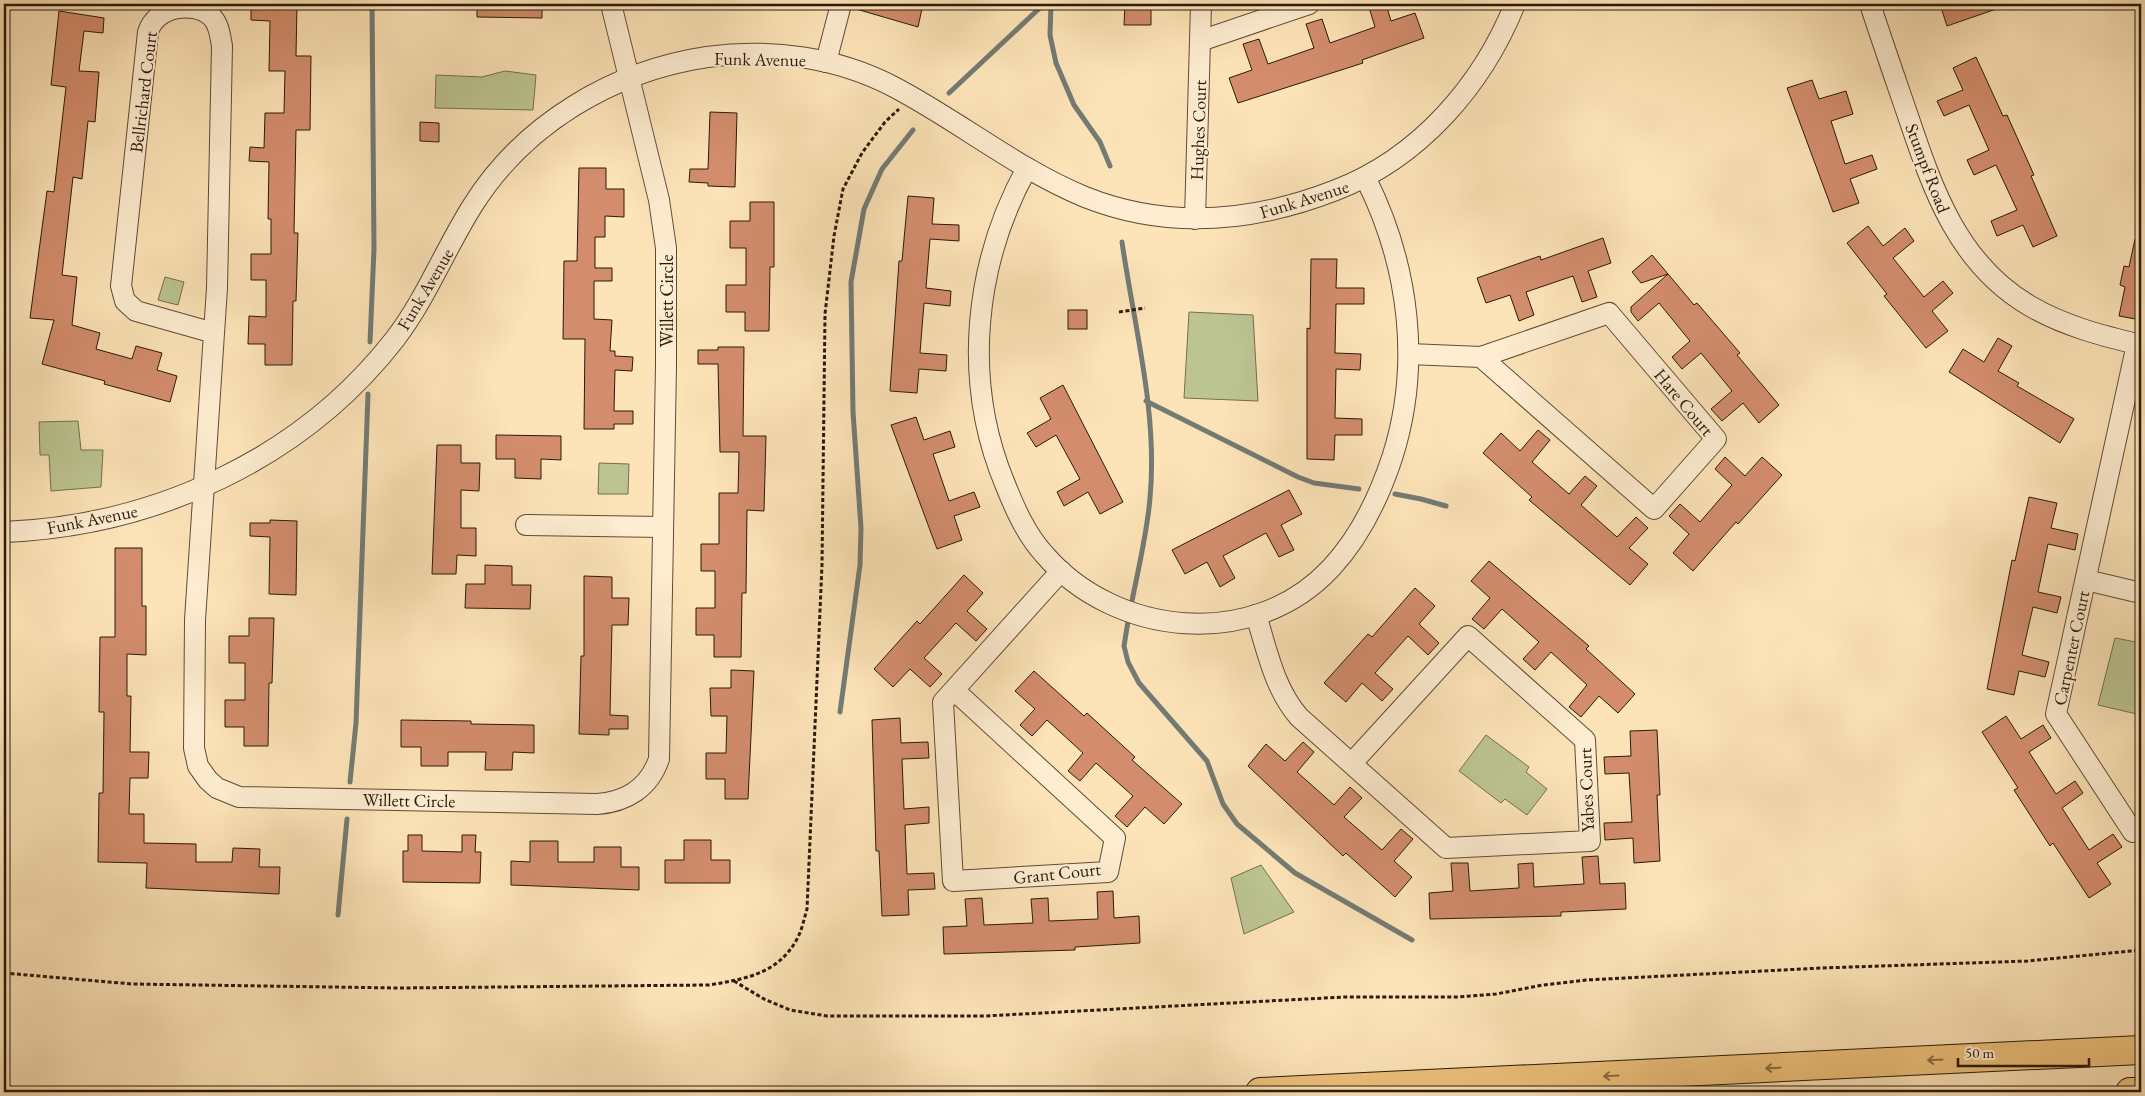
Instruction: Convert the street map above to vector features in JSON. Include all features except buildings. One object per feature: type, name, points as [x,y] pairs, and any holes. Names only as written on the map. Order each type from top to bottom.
[{"type":"highway","points":[[1260,1092],[2141,1050]]},
{"type":"highway","points":[[2130,1092],[2141,1092]]},
{"type":"street","name":"Willett Circle","points":[[204,488],[195,620],[194,748],[198,766],[208,780],[217,788],[239,797],[597,804],[611,803],[633,794],[651,777],[659,760],[666,365],[666,248],[659,200],[611,4]]},
{"type":"street","points":[[826,62],[841,4]]},
{"type":"street","name":"Hughes Court","points":[[1196,219],[1201,4]]},
{"type":"street","points":[[1200,41],[1309,4]]},
{"type":"street","name":"Funk Avenue","points":[[4,532],[61,527],[126,514],[204,488],[273,450],[302,430],[356,384],[395,339],[414,312],[475,202],[514,153],[540,130],[574,105],[604,88],[629,78],[679,63],[731,55],[797,56],[826,62],[872,77],[912,97],[1027,168],[1066,189],[1103,203],[1156,215],[1196,219],[1223,219],[1275,210],[1305,202],[1366,179],[1415,142],[1457,103],[1474,82],[1494,50],[1515,4]]},
{"type":"street","name":"Stumpf Road","points":[[1870,4],[1934,191],[1953,228],[1967,248],[2001,285],[2030,306],[2076,327],[2139,344]]},
{"type":"street","name":"Bellrichard Court","points":[[204,488],[217,288],[222,46],[219,30],[212,16],[197,8],[178,8],[159,15],[148,32],[122,291],[125,301],[136,311],[214,333]]},
{"type":"street","points":[[1027,168],[1000,228],[985,284],[978,343],[980,378],[990,442],[1011,498],[1031,537],[1061,571],[1091,593],[1111,604],[1158,621],[1205,624],[1242,619],[1256,615],[1291,599],[1319,579],[1338,559],[1360,527],[1381,485],[1396,444],[1406,396],[1410,354],[1406,307],[1397,259],[1382,214],[1366,179]]},
{"type":"street","name":"Hare Court","points":[[1410,354],[1482,357],[1609,313],[1716,439],[1654,508],[1482,357]]},
{"type":"street","name":"Carpenter Court","points":[[2139,344],[2056,714],[2132,832],[2141,826]]},
{"type":"street","points":[[526,525],[663,527]]},
{"type":"street","name":"Grant Court","points":[[954,690],[1115,838],[1108,872],[953,881],[943,702],[1061,571]]},
{"type":"street","name":"Carpenter Court","points":[[2086,580],[2141,593]]},
{"type":"street","name":"Yabes Court","points":[[1256,615],[1279,685],[1289,705],[1352,763],[1446,848],[1590,840],[1585,740],[1468,636],[1352,763]]},
{"type":"path","points":[[4,973],[132,984],[398,988],[709,986],[753,977],[779,962],[797,939],[807,909],[822,566],[825,314],[834,236],[843,189],[862,153],[885,122],[912,97]]},
{"type":"path","points":[[1119,312],[1145,308]]},
{"type":"path","points":[[734,981],[764,999],[790,1010],[827,1016],[985,1016],[1344,997],[1457,997],[1496,994],[1542,984],[1586,980],[1822,968],[2028,961],[2141,950]]},
{"type":"green space","points":[[505,71],[536,75],[533,110],[435,108],[436,75],[482,77]]},
{"type":"green space","points":[[165,277],[184,282],[178,305],[158,300]]},
{"type":"green space","points":[[1189,312],[1253,315],[1258,401],[1184,398]]},
{"type":"green space","points":[[78,421],[81,450],[103,450],[101,487],[51,491],[49,455],[40,455],[39,422]]},
{"type":"green space","points":[[599,463],[629,464],[628,494],[598,494]]},
{"type":"green space","points":[[2115,638],[2141,643],[2141,715],[2098,705]]},
{"type":"green space","points":[[1486,735],[1529,767],[1526,772],[1547,789],[1527,815],[1505,799],[1501,803],[1459,771]]},
{"type":"green space","points":[[1261,865],[1294,912],[1244,934],[1231,878]]},
{"type":"waterway","points":[[370,342],[374,249],[372,4]]},
{"type":"waterway","points":[[949,93],[1044,4]]},
{"type":"waterway","points":[[1051,4],[1050,35],[1056,63],[1074,105],[1100,142],[1110,166]]},
{"type":"waterway","points":[[840,712],[860,565],[861,528],[853,412],[851,282],[864,209],[882,169],[913,130]]},
{"type":"waterway","points":[[1122,242],[1144,369],[1151,434],[1152,466],[1147,525],[1131,606]]},
{"type":"waterway","points":[[350,782],[356,723],[368,394]]},
{"type":"waterway","points":[[1146,401],[1298,477],[1314,483],[1359,489]]},
{"type":"waterway","points":[[1395,494],[1446,506]]},
{"type":"waterway","points":[[1129,615],[1124,646],[1128,662],[1139,683],[1207,761],[1223,804],[1237,824],[1295,873],[1412,940]]},
{"type":"waterway","points":[[338,915],[347,819]]}]
